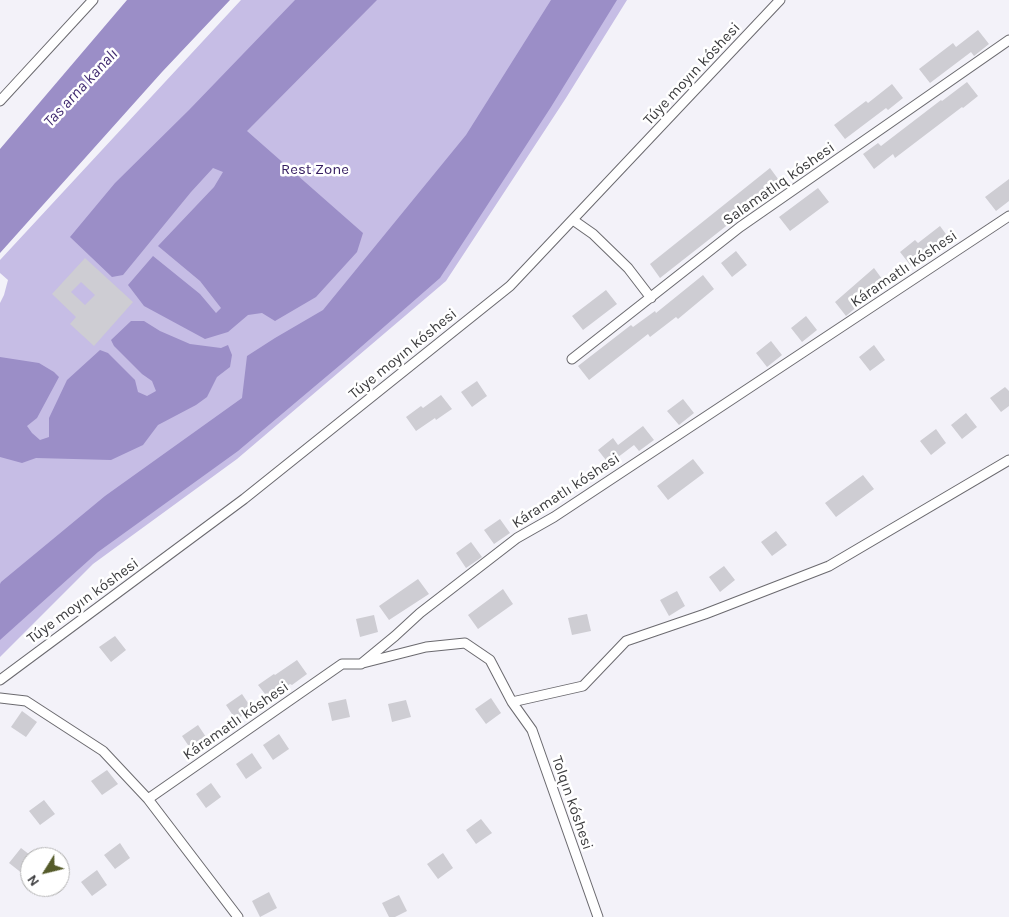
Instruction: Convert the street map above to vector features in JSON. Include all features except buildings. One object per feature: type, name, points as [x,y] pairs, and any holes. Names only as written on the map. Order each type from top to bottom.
[{"type":"street","points":[[0,101],[93,0]]},
{"type":"street","name":"Túye moyın kóshesi","points":[[0,680],[244,499],[510,286],[780,0]]},
{"type":"street","name":"Salamatlıq kóshesi","points":[[572,359],[740,227],[1009,40]]},
{"type":"street","name":"Káramatlı kóshesi","points":[[148,799],[342,664],[361,664],[420,613],[517,538],[571,506],[1009,216]]},
{"type":"street","points":[[573,220],[593,234],[628,268],[651,298]]},
{"type":"street","points":[[512,702],[583,686],[626,641],[705,614],[829,566],[1009,460]]},
{"type":"street","name":"Tolqın kóshesi","points":[[361,664],[426,647],[465,643],[490,660],[512,702],[532,730],[598,917]]},
{"type":"street","points":[[0,698],[26,701],[103,752],[148,799],[238,917]]},
{"type":"green space","name":"Rest Zone","points":[[241,0],[627,0],[566,98],[446,281],[237,459],[93,564],[0,657],[0,303],[8,280],[0,273],[0,260]]},
{"type":"water","name":"Tas arna kanalı","points":[[127,0],[230,0],[162,72],[0,253],[0,149]]},
{"type":"water","points":[[295,0],[377,0],[247,131],[363,233],[357,252],[316,297],[275,321],[262,313],[248,315],[228,332],[205,339],[144,306],[128,285],[153,256],[200,294],[216,313],[221,308],[200,281],[158,246],[214,187],[223,172],[213,168],[123,275],[112,277],[70,237],[115,183],[189,110]]},
{"type":"water","points":[[551,0],[617,0],[551,107],[440,278],[238,451],[98,552],[0,640],[1,582],[105,496],[242,398],[247,356],[323,310],[466,135]]},
{"type":"water","points":[[131,321],[144,321],[160,331],[190,344],[221,348],[228,345],[232,355],[230,367],[217,377],[207,397],[158,425],[143,445],[111,460],[36,458],[22,463],[0,457],[0,357],[39,363],[59,377],[37,418],[27,426],[40,440],[49,437],[49,418],[67,380],[100,350],[108,353],[135,380],[138,392],[147,396],[156,391],[152,381],[142,374],[114,346],[111,340]]}]
